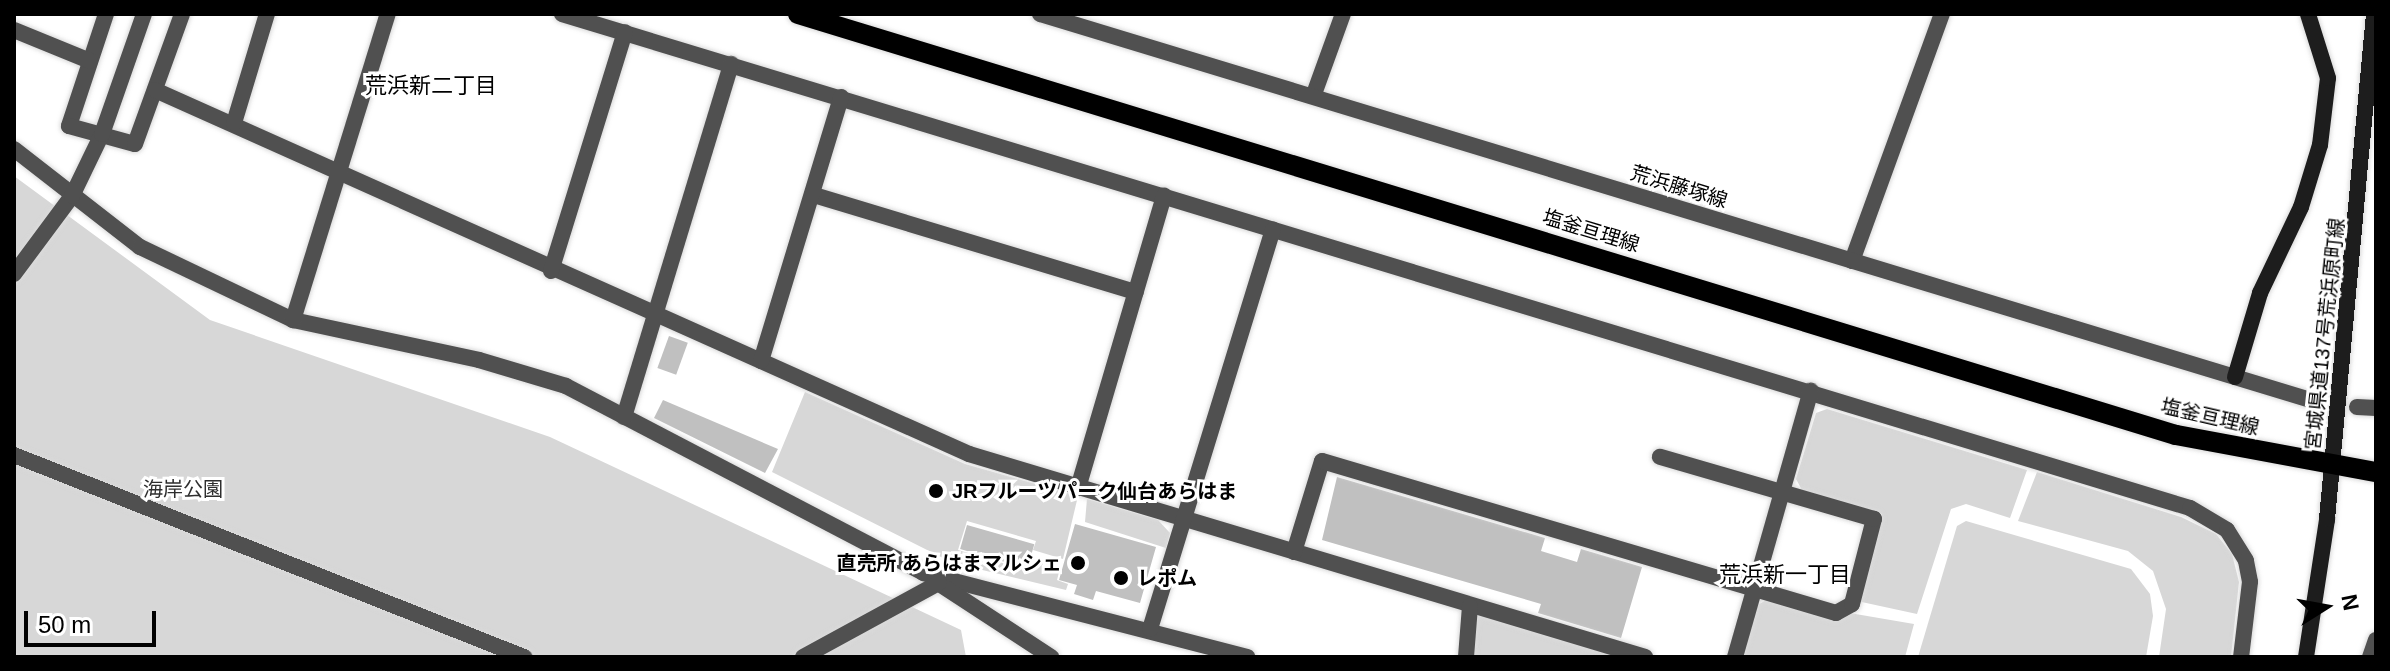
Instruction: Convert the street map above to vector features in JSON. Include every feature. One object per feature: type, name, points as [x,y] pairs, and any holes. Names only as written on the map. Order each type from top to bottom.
[{"type":"main road","name":"塩釜亘理線","points":[[798,14],[2176,435],[2376,472]]},
{"type":"main road","points":[[2235,377],[2260,293],[2301,207],[2320,145],[2328,78],[2308,14]]},
{"type":"main road","name":"宮城県道137号荒浜原町線","points":[[2306,657],[2332,466],[2374,14]]},
{"type":"street","points":[[106,14],[69,126],[135,144],[182,14]]},
{"type":"street","points":[[14,274],[72,196],[102,134],[144,14]]},
{"type":"street","points":[[234,123],[267,14]]},
{"type":"street","points":[[293,320],[388,14]]},
{"type":"street","points":[[562,14],[1811,391],[2211,517],[2227,530],[2246,561],[2250,582],[2241,657]]},
{"type":"street","name":"荒浜藤塚線","points":[[1040,14],[1314,94],[2307,399]]},
{"type":"street","points":[[1314,94],[1343,14]]},
{"type":"street","points":[[1852,261],[1942,14]]},
{"type":"street","points":[[14,30],[90,61]]},
{"type":"street","points":[[551,271],[625,32]]},
{"type":"street","points":[[624,417],[657,317],[731,64]]},
{"type":"street","points":[[155,90],[234,123],[340,176],[551,271],[969,454],[1645,657]]},
{"type":"street","points":[[761,361],[814,195],[841,97]]},
{"type":"street","points":[[14,149],[140,247],[293,320],[479,360],[566,386],[923,573],[1051,657]]},
{"type":"street","points":[[814,195],[1136,292]]},
{"type":"street","points":[[1078,488],[1164,195]]},
{"type":"street","points":[[1150,629],[1273,229]]},
{"type":"street","points":[[1735,657],[1751,589],[1811,391]]},
{"type":"street","points":[[2357,407],[2376,408]]},
{"type":"street","points":[[14,455],[524,657]]},
{"type":"street","points":[[1294,552],[1322,461],[1836,613],[1852,604],[1874,519],[1660,457]]},
{"type":"street","points":[[923,573],[1150,629],[1247,657]]},
{"type":"street","points":[[803,657],[939,583]]},
{"type":"street","points":[[1466,657],[1470,606]]},
{"type":"street","points":[[2370,657],[2376,640]]},
{"type":"green space","name":"海岸公園","points":[[14,176],[210,320],[550,437],[961,630],[966,657],[14,657]]},
{"type":"green space","points":[[805,392],[965,464],[1078,496],[1063,559],[1033,550],[1036,541],[967,521],[958,550],[1027,570],[1031,560],[1060,568],[1057,580],[1068,584],[1066,590],[953,563],[772,472]]},
{"type":"green space","points":[[1827,409],[2027,470],[2010,518],[1966,504],[1951,509],[1917,614],[1857,601],[1882,514],[1802,490],[1796,479],[1816,413]]},
{"type":"green space","points":[[2037,472],[2181,517],[2216,534],[2232,554],[2239,582],[2231,657],[2159,657],[2166,609],[2153,571],[2128,551],[2018,521]]},
{"type":"green space","points":[[1087,499],[1158,520],[1170,533],[1166,548],[1085,522]]},
{"type":"green space","points":[[1966,521],[2131,569],[2150,594],[2153,616],[2146,657],[1918,657],[1957,526]]},
{"type":"green space","points":[[1768,599],[1914,624],[1905,657],[1744,657],[1756,606]]},
{"type":"green space","points":[[1485,612],[1631,657],[1472,657],[1474,620]]},
{"type":"building","points":[[669,336],[688,343],[676,375],[657,368]]},
{"type":"building","points":[[663,400],[778,449],[765,473],[654,418]]},
{"type":"building","points":[[1337,477],[1545,538],[1541,551],[1577,562],[1581,549],[1642,567],[1621,638],[1538,613],[1541,604],[1322,540]]},
{"type":"building","points":[[1075,524],[1156,547],[1140,603],[1096,591],[1093,600],[1074,594],[1077,585],[1059,580]]},
{"type":"building","points":[[967,525],[1034,544],[1027,568],[960,549]]},
{"type":"tunnel","points":[[2307,399],[2357,407]]},
{"type":"place","name":"JRフルーツパーク仙台あらはま","points":[[936,491]]},
{"type":"place","name":"直売所 あらはまマルシェ","points":[[1078,563]]},
{"type":"place","name":"レポム","points":[[1121,578]]},
{"type":"district","name":"荒浜新二丁目","points":[[431,86]]},
{"type":"district","name":"荒浜新一丁目","points":[[1785,575]]}]
